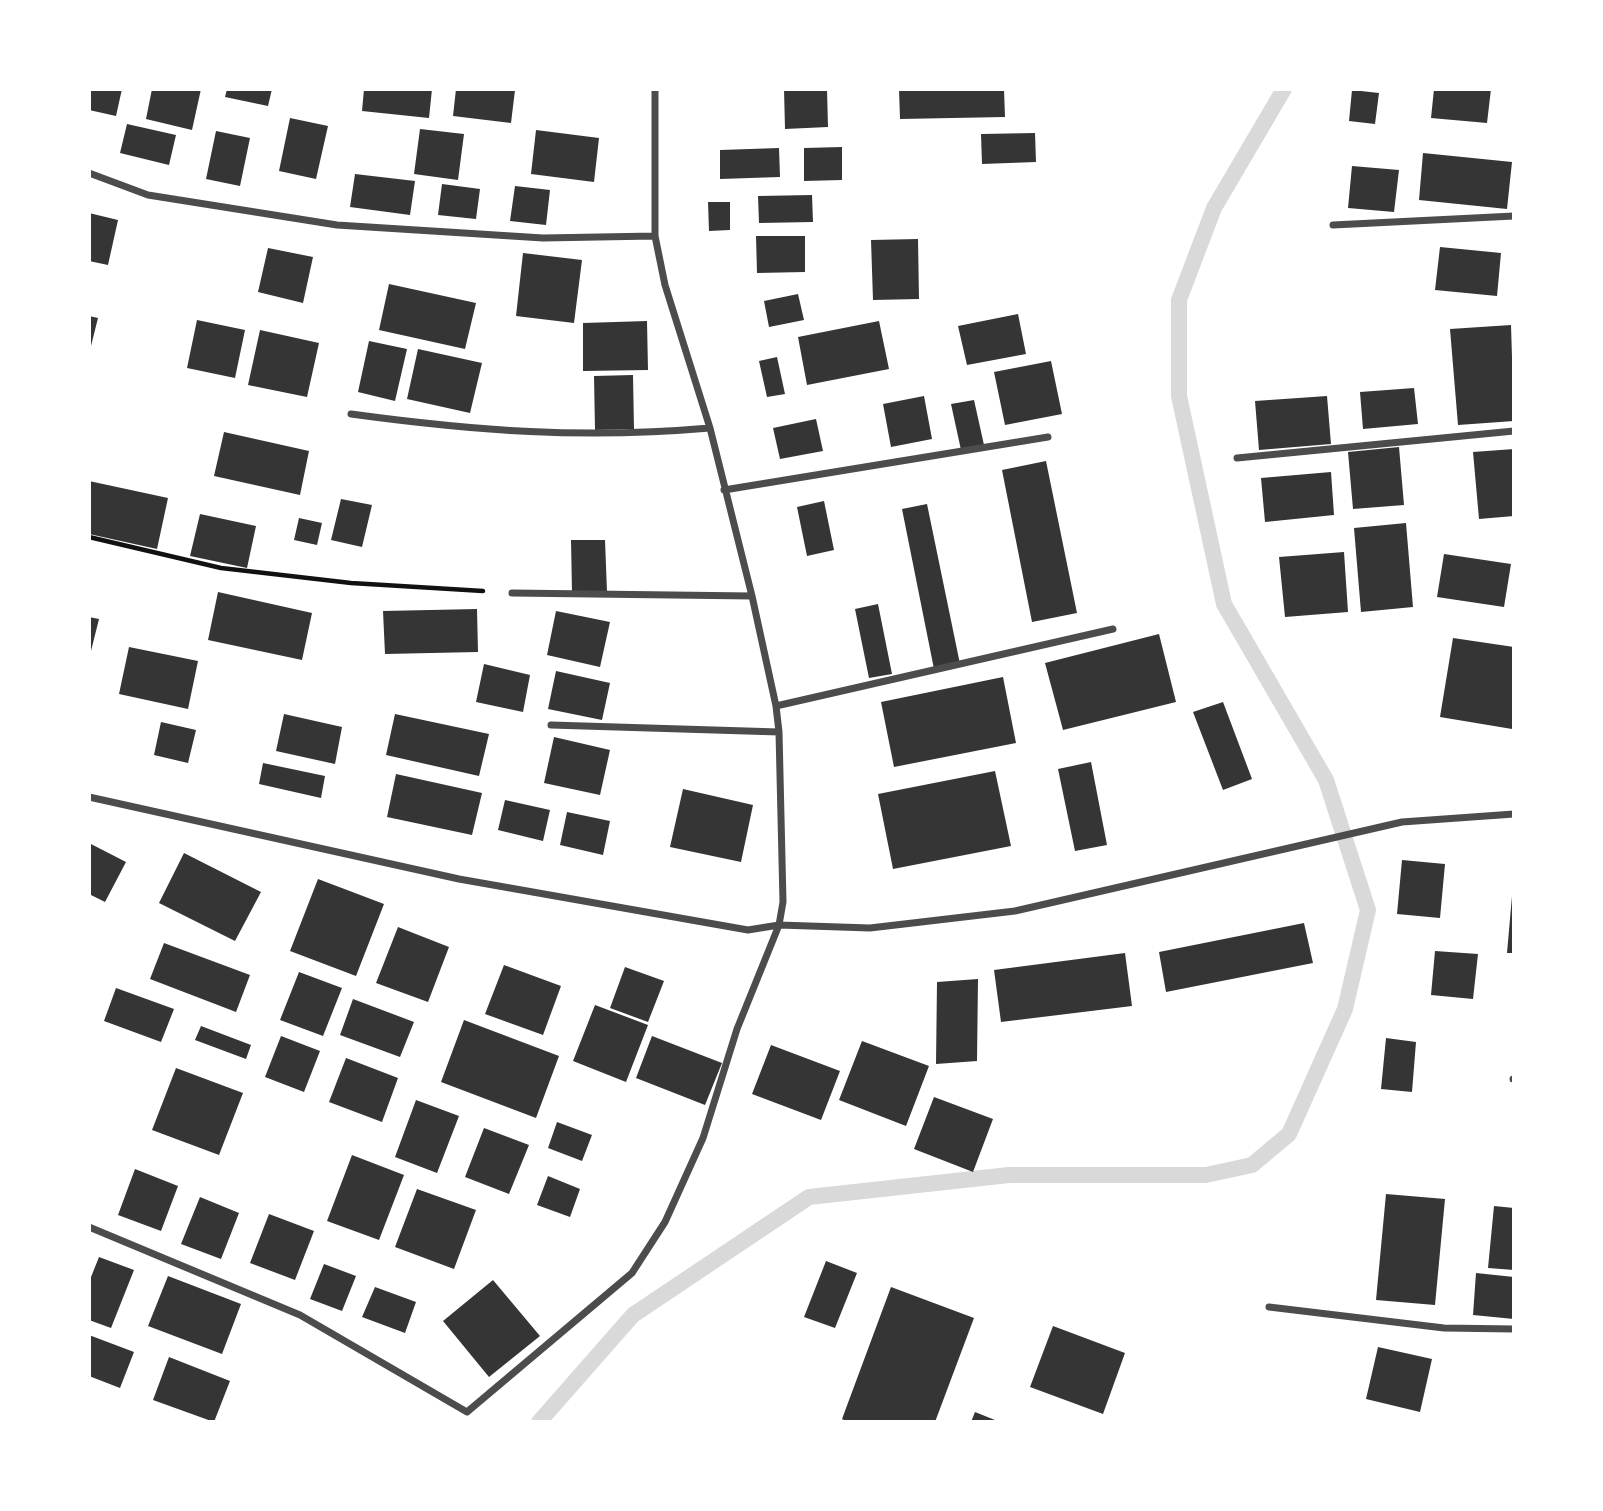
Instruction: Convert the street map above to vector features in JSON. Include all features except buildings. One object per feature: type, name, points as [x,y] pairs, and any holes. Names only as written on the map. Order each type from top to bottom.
[{"type":"street","points":[[89,1227],[300,1315],[467,1412],[632,1273],[665,1222],[703,1138],[737,1029],[779,925],[783,863],[776,706],[710,428],[665,285],[655,236],[655,89]]},
{"type":"street","points":[[89,173],[148,195],[337,225],[542,238],[655,236]]},
{"type":"street","points":[[1332,225],[1514,216]]},
{"type":"street","points":[[351,414],[453,428],[555,435],[710,428]]},
{"type":"street","points":[[1237,458],[1514,431]]},
{"type":"street","points":[[723,490],[1048,437]]},
{"type":"street","points":[[512,593],[752,596]]},
{"type":"street","points":[[776,706],[1113,629]]},
{"type":"street","points":[[551,725],[779,732]]},
{"type":"street","points":[[89,797],[459,879],[748,930],[779,925],[870,928],[1015,911],[1402,822],[1514,814]]},
{"type":"street","points":[[1269,1307],[1444,1328],[1514,1329]]},
{"type":"path","points":[[89,537],[222,568],[351,583],[512,593]]},
{"type":"waterway","points":[[539,1422],[633,1315],[809,1197],[1009,1175],[1206,1175],[1252,1165],[1289,1134],[1345,1009],[1368,910],[1326,780],[1224,604],[1179,396],[1179,300],[1214,208],[1284,89]]}]
